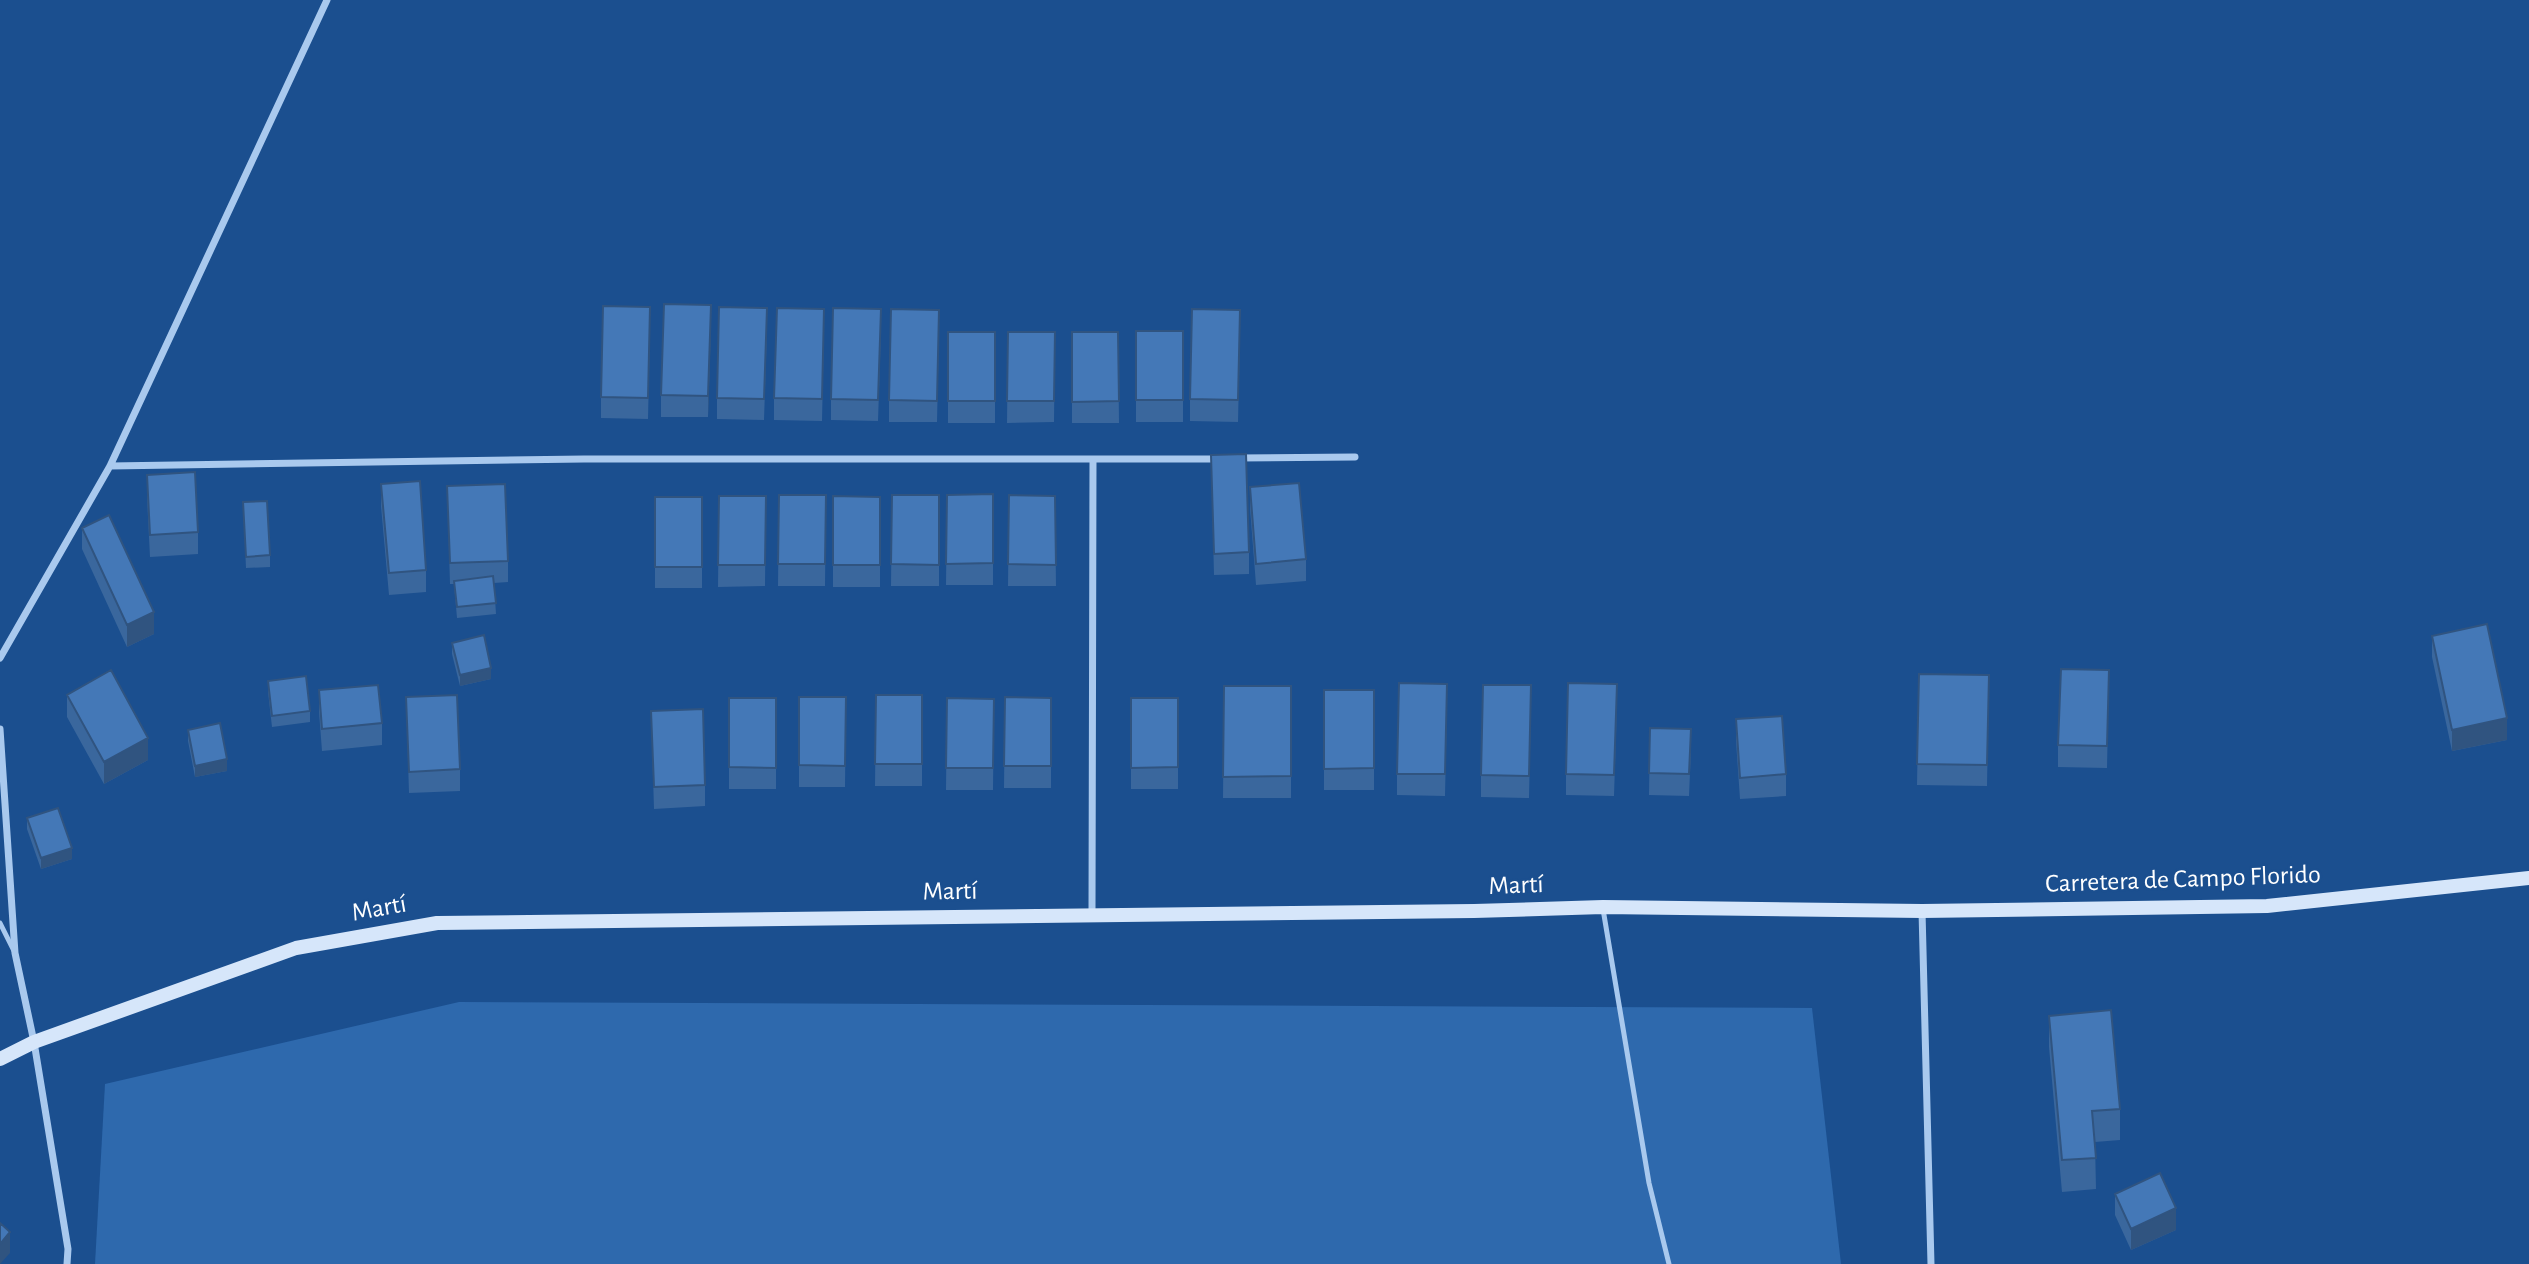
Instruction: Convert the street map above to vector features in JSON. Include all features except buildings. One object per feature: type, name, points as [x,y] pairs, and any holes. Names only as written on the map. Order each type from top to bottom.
[{"type":"main road","name":"Carretera de Campo Florido","points":[[1922,911],[2267,906],[2529,878]]},
{"type":"main road","name":"Martí","points":[[0,1059],[34,1042],[296,948],[438,923],[1474,911],[1603,907],[1922,911]]},
{"type":"street","points":[[0,658],[110,466],[327,0]]},
{"type":"street","points":[[110,466],[584,459],[1093,460],[1355,457]]},
{"type":"street","points":[[1092,915],[1093,460]]},
{"type":"street","points":[[0,729],[15,953],[34,1042],[68,1249],[67,1264]]},
{"type":"street","points":[[1922,911],[1931,1264]]},
{"type":"lane","points":[[1603,907],[1649,1183],[1669,1264]]},
{"type":"lane","points":[[0,923],[15,953]]},
{"type":"shaded area","points":[[459,1002],[1812,1008],[1841,1264],[95,1264],[105,1084]]}]
